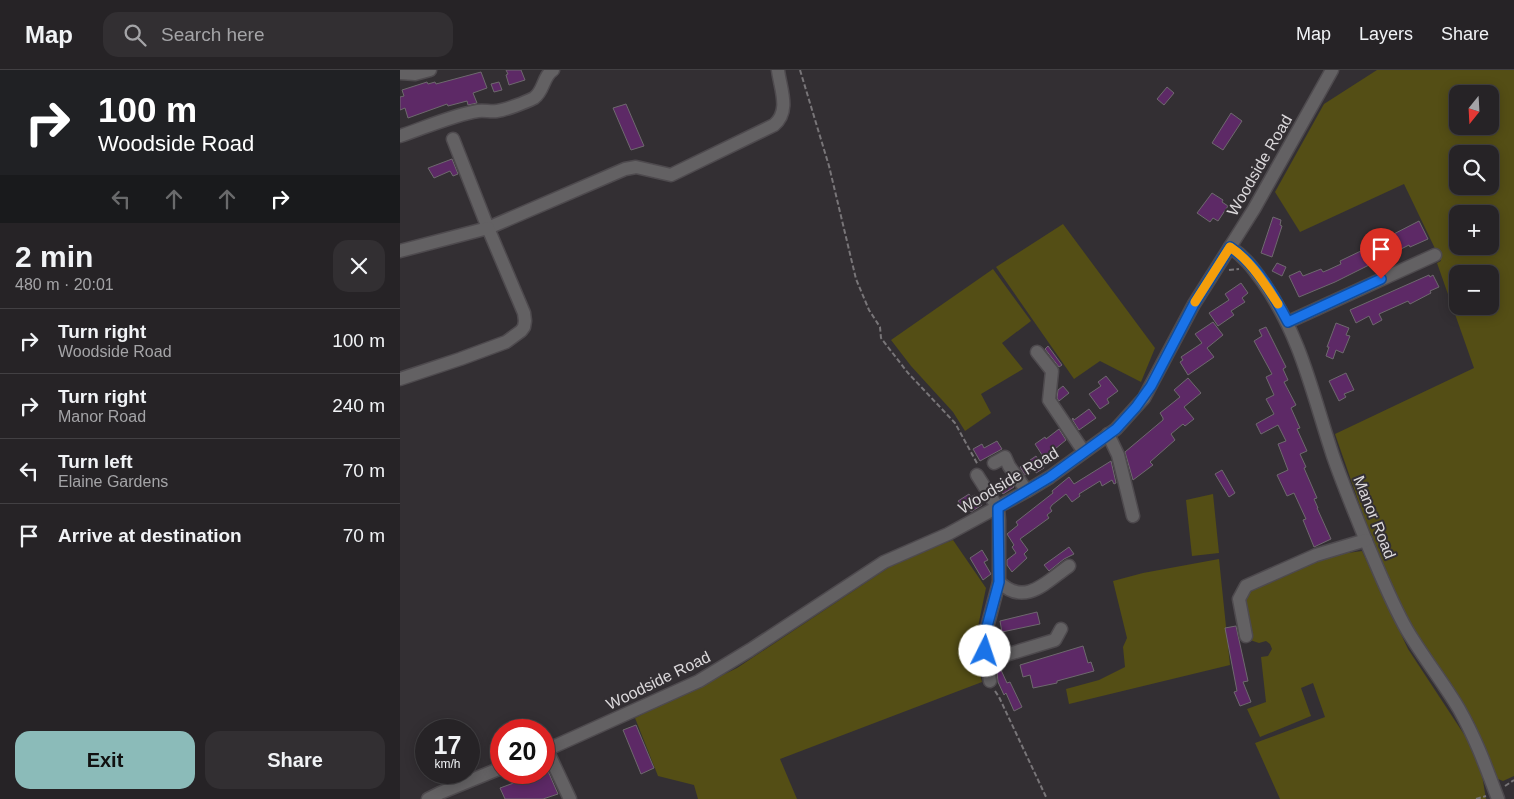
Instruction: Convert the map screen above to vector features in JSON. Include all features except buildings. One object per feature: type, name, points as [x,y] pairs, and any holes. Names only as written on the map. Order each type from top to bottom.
[{"type":"street","points":[[400,73],[415,74],[430,70]]},
{"type":"street","points":[[400,251],[488,228],[625,169],[636,166],[671,175],[774,125],[779,120],[784,102],[778,70]]},
{"type":"street","name":"Woodside Road","points":[[555,746],[699,681],[750,650],[884,562],[948,534],[1027,491],[1084,452],[1123,422],[1144,398],[1194,304],[1230,247],[1332,70]]},
{"type":"street","points":[[400,136],[479,110],[498,111],[530,100],[540,91],[550,71]]},
{"type":"street","points":[[400,379],[506,342],[521,332],[524,327],[524,313],[453,139]]},
{"type":"street","name":"Manor Road","points":[[1230,247],[1241,254],[1253,267],[1288,322],[1304,360],[1336,464],[1376,567],[1407,629],[1445,687],[1470,730],[1498,799]]},
{"type":"street","points":[[1288,322],[1435,255]]},
{"type":"street","points":[[1037,352],[1052,371],[1049,400],[1084,452]]},
{"type":"street","points":[[1108,434],[1118,455],[1133,516]]},
{"type":"street","points":[[994,463],[1005,457],[1027,491]]},
{"type":"street","points":[[978,470],[998,508],[999,582],[985,634],[986,661],[990,681]]},
{"type":"street","points":[[1246,636],[1239,598],[1246,586],[1316,555],[1366,540]]},
{"type":"street","points":[[999,582],[1007,590],[1024,593],[1034,590],[1068,566]]},
{"type":"street","points":[[986,661],[1055,640],[1061,629]]},
{"type":"street","points":[[555,770],[570,799]]},
{"type":"street","points":[[428,799],[490,773]]},
{"type":"path","points":[[800,70],[829,166],[856,279],[869,310],[880,327],[881,338],[908,373],[955,423],[978,470]]},
{"type":"path","points":[[1229,269],[1242,269]]},
{"type":"path","points":[[990,681],[1047,799]]},
{"type":"shaded area","points":[[1377,70],[1514,70],[1514,776],[1503,781],[1498,779],[1474,722],[1406,616],[1368,529],[1335,434],[1474,368],[1455,315],[1499,315],[1499,265],[1449,265],[1449,297],[1437,263],[1441,261],[1404,184],[1300,232],[1275,192],[1324,104]]},
{"type":"shaded area","points":[[1063,224],[1155,348],[1141,382],[1100,361],[1074,379],[996,267]]},
{"type":"shaded area","points":[[993,269],[1031,321],[1002,343],[1023,369],[981,394],[991,413],[965,431],[953,412],[911,366],[891,340]]},
{"type":"shaded area","points":[[1213,494],[1219,553],[1192,556],[1186,500]]},
{"type":"shaded area","points":[[953,540],[986,588],[974,646],[982,682],[780,759],[797,799],[698,799],[694,785],[658,776],[635,718],[737,668],[900,560]]},
{"type":"shaded area","points":[[1362,551],[1408,649],[1471,745],[1481,769],[1486,799],[1280,799],[1255,743],[1325,717],[1313,683],[1301,688],[1311,716],[1260,737],[1247,709],[1266,702],[1261,657],[1268,656],[1272,649],[1266,641],[1259,643],[1250,640],[1245,601],[1247,590],[1319,557]]},
{"type":"shaded area","points":[[1219,559],[1230,665],[1069,704],[1066,689],[1099,680],[1125,667],[1123,647],[1127,638],[1113,581],[1143,573]]},
{"type":"slow traffic","points":[[1195,302],[1230,247],[1241,254],[1253,267],[1278,304]]},
{"type":"route","points":[[985,651],[985,634],[999,582],[998,508],[1050,477],[1123,422],[1144,398],[1194,304],[1230,247],[1241,254],[1253,267],[1288,322],[1381,279]]}]
